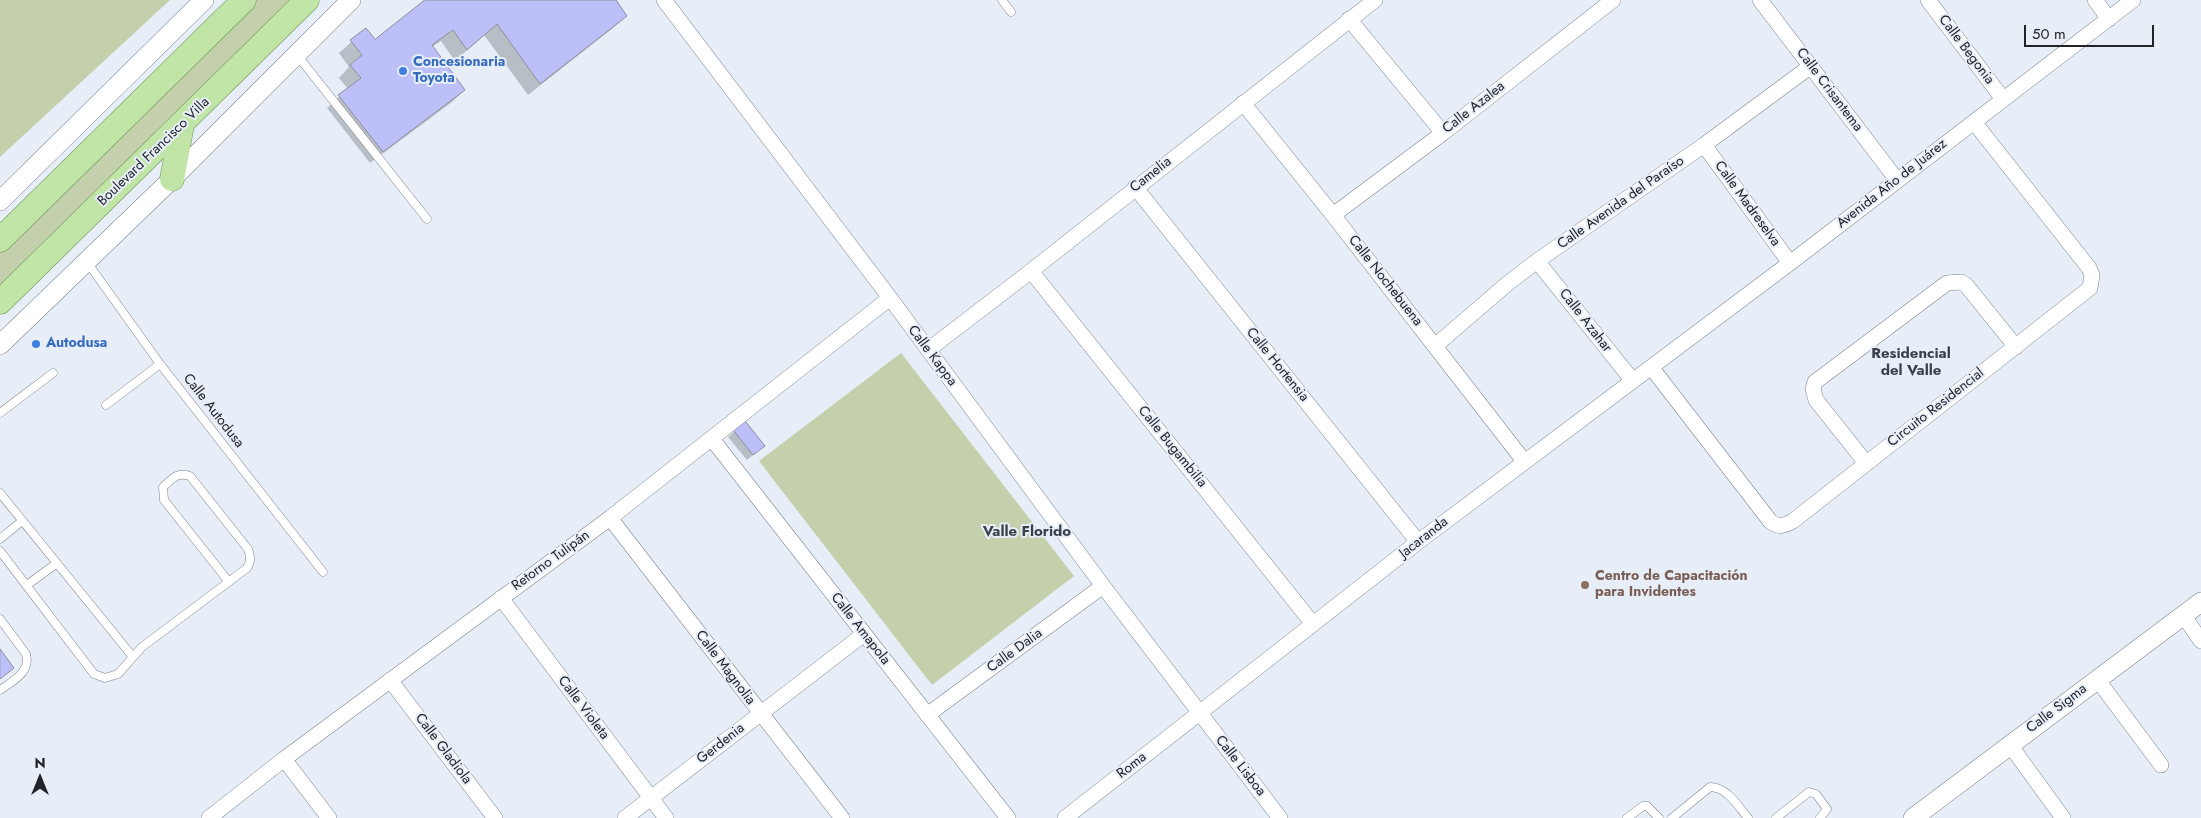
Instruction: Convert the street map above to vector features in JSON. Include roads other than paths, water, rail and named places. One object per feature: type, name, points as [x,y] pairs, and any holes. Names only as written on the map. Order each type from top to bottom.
[{"type":"main road","points":[[0,240],[244,0]]},
{"type":"main road","name":"Boulevard Francisco Villa","points":[[0,302],[307,0]]},
{"type":"main road","points":[[172,179],[182,125]]},
{"type":"street","points":[[0,201],[204,0]]},
{"type":"street","points":[[0,345],[172,179],[352,0]]},
{"type":"street","name":"Calle Kappa","points":[[664,0],[890,298],[1102,586],[1199,713]]},
{"type":"street","name":"Camelia","points":[[928,350],[1375,0]]},
{"type":"street","name":"Calle Azalea","points":[[1333,215],[1443,133],[1593,6],[1612,0]]},
{"type":"street","name":"Calle Crisantema","points":[[1760,0],[1897,180]]},
{"type":"street","name":"Calle Begonia","points":[[1928,0],[2003,99]]},
{"type":"street","points":[[2095,0],[2109,18]]},
{"type":"street","name":"Avenida Año de Juárez","points":[[1651,367],[2133,0]]},
{"type":"street","points":[[1349,19],[1443,133]]},
{"type":"street","name":"Calle Avenida del Paraíso","points":[[1435,346],[1507,284],[1537,261],[1704,146],[1811,66]]},
{"type":"street","name":"Calle Nochebuena","points":[[1243,103],[1333,215],[1524,461]]},
{"type":"street","name":"Circuito Residencial","points":[[1651,367],[1774,524],[1786,526],[1793,521],[2090,288],[2092,275],[1974,122]]},
{"type":"street","name":"Calle Madreselva","points":[[1704,146],[1790,263]]},
{"type":"street","name":"Calle Hortensia","points":[[1135,187],[1418,542]]},
{"type":"street","name":"Calle Azahar","points":[[1537,261],[1633,381]]},
{"type":"street","name":"Calle Bugambilia","points":[[1031,271],[1312,624]]},
{"type":"street","points":[[1866,463],[1816,400],[1813,389],[1815,382],[1947,282],[1953,281],[1966,285],[2016,347]]},
{"type":"street","name":"Retorno Tulipán","points":[[209,818],[284,759],[610,518],[890,298]]},
{"type":"street","name":"Jacaranda","points":[[1199,713],[1418,542],[1651,367]]},
{"type":"street","name":"Calle Amapola","points":[[712,439],[1008,818]]},
{"type":"street","name":"Calle Magnolia","points":[[610,518],[842,818]]},
{"type":"street","name":"Calle Dalia","points":[[927,715],[1102,586]]},
{"type":"street","name":"Calle Violeta","points":[[500,598],[666,818]]},
{"type":"street","name":"Calle Sigma","points":[[1920,816],[2010,745],[2201,602]]},
{"type":"street","points":[[2183,615],[2201,641]]},
{"type":"street","name":"Gerdenia","points":[[625,818],[864,634]]},
{"type":"street","points":[[2097,679],[2161,766]]},
{"type":"street","name":"Calle Gladiola","points":[[390,680],[496,818]]},
{"type":"street","name":"Roma","points":[[1065,818],[1199,713]]},
{"type":"street","name":"Calle Lisboa","points":[[1199,713],[1280,818]]},
{"type":"street","points":[[2010,745],[2063,818]]},
{"type":"street","points":[[284,759],[329,818]]},
{"type":"lane","points":[[1002,0],[1011,12]]},
{"type":"lane","points":[[297,55],[427,219]]},
{"type":"lane","name":"Calle Autodusa","points":[[86,261],[160,364],[323,572]]},
{"type":"lane","points":[[106,405],[160,364]]},
{"type":"lane","points":[[0,413],[53,372]]},
{"type":"lane","points":[[0,552],[94,674],[105,678],[118,674],[142,647],[229,582],[249,564],[250,554],[248,549],[190,476],[180,474],[175,476],[163,487],[164,500],[229,582]]},
{"type":"lane","points":[[0,493],[133,657]]},
{"type":"lane","points":[[0,538],[22,521]]},
{"type":"lane","points":[[27,586],[57,563]]},
{"type":"lane","points":[[0,619],[26,654],[28,660],[26,668],[20,675],[0,690]]},
{"type":"lane","points":[[1672,818],[1710,787],[1717,787],[1725,792],[1748,818]]},
{"type":"lane","points":[[1776,818],[1807,794],[1813,792],[1827,809],[1820,818]]},
{"type":"lane","points":[[1627,818],[1643,806],[1647,806],[1660,818]]},
{"type":"place","name":"Concesionaria Toyota","points":[[403,71]]},
{"type":"place","name":"Autodusa","points":[[36,344]]},
{"type":"place","name":"Centro de Capacitación para Invidentes","points":[[1585,585]]},
{"type":"district","name":"Residencial del Valle","points":[[1911,362]]},
{"type":"district","name":"Valle Florido","points":[[1027,532]]}]
